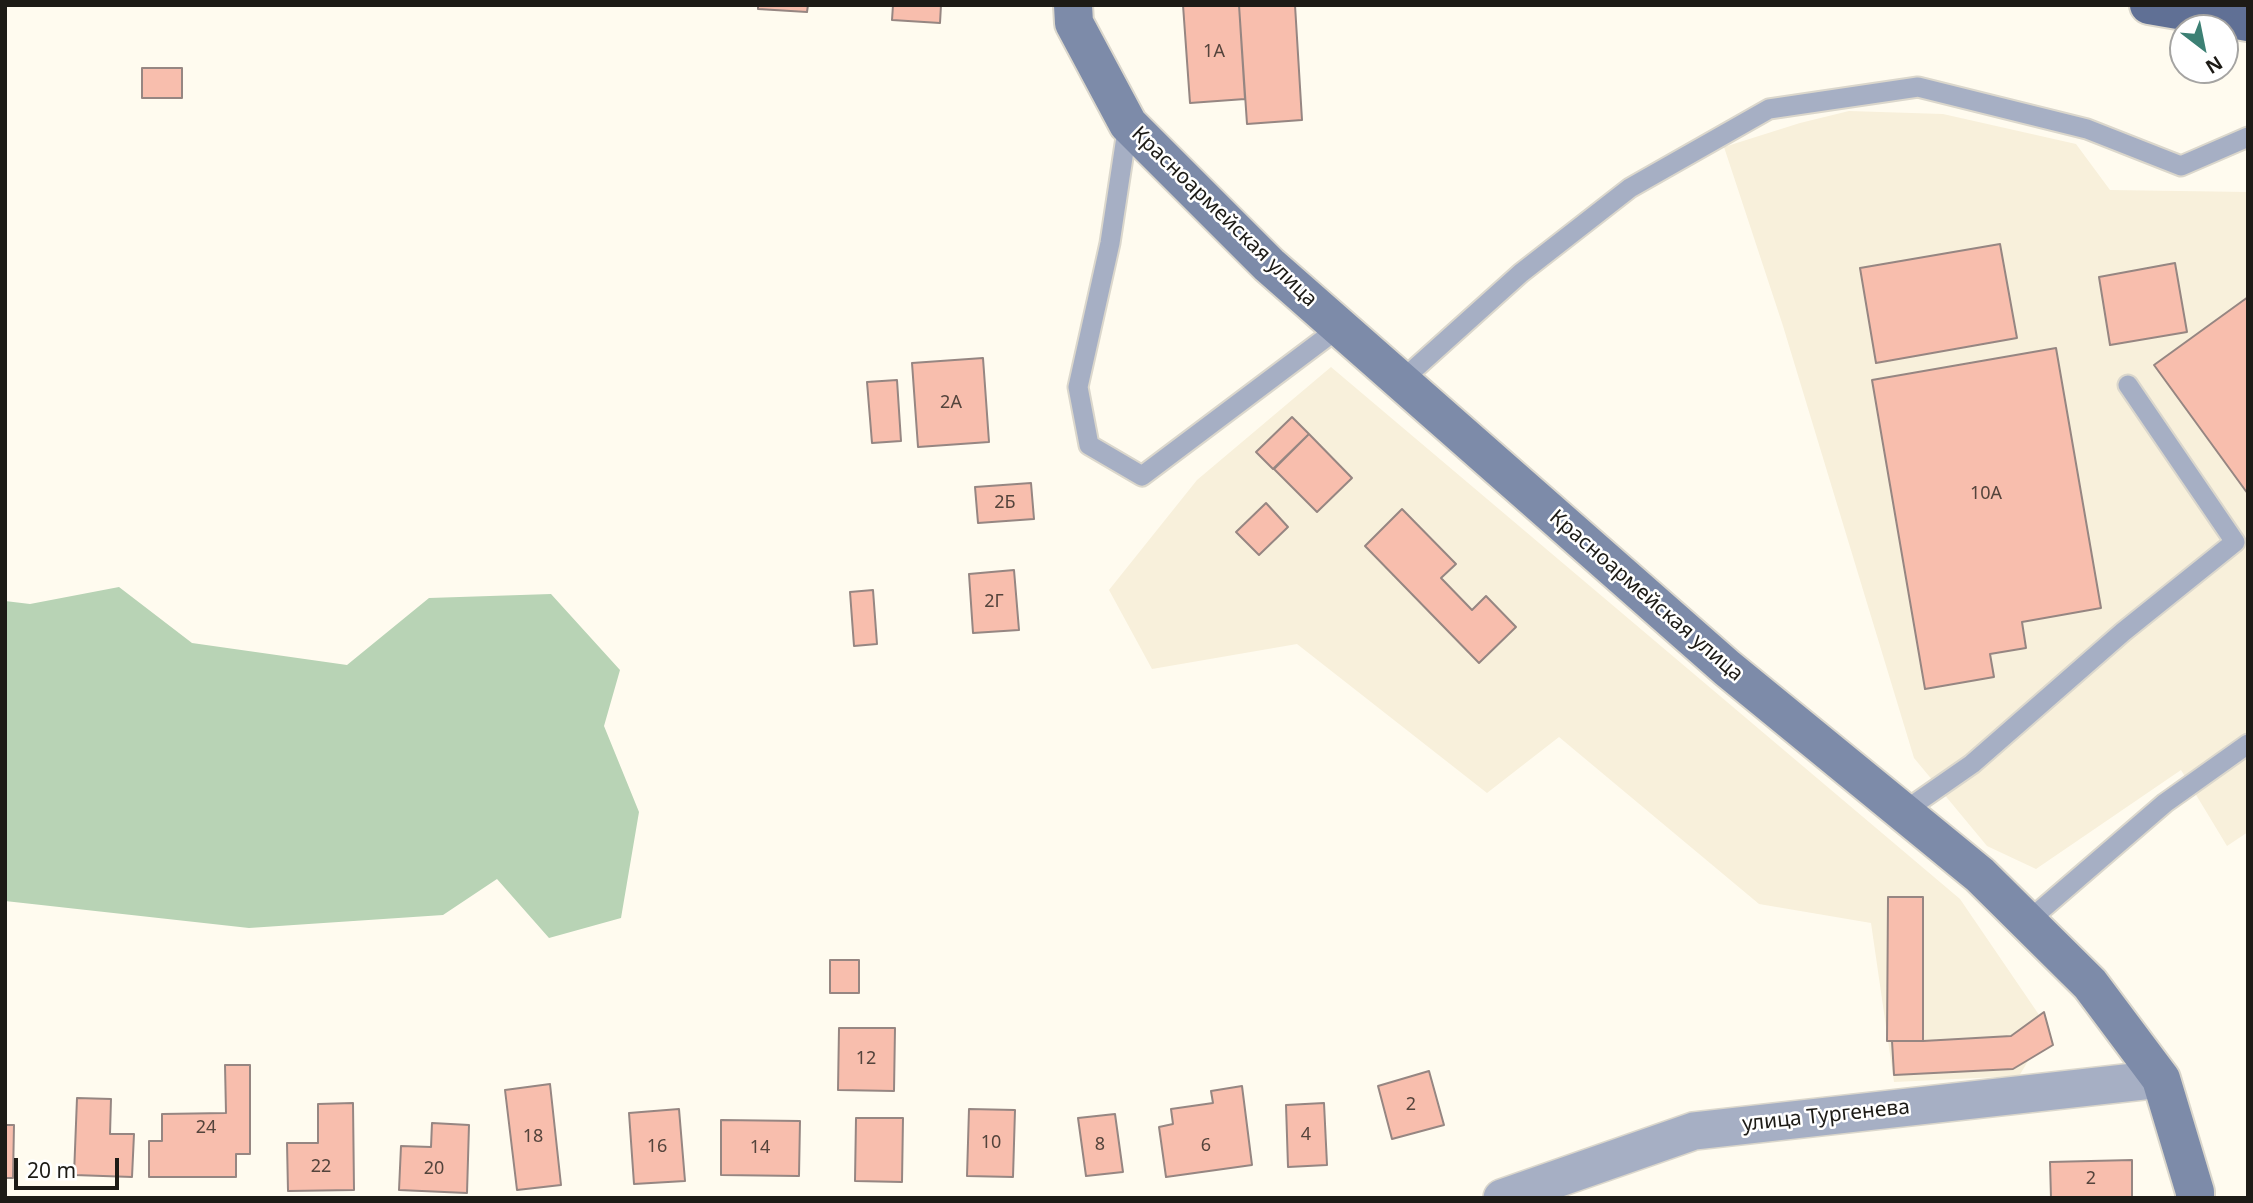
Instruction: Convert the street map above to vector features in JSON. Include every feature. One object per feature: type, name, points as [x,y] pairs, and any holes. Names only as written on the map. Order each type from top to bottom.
[{"type":"main road","points":[[2149,5],[2248,22]]},
{"type":"street","name":"Красноармейская улица","points":[[1073,5],[1074,23],[1128,124],[1269,265],[1727,668],[1980,875],[2090,984],[2161,1079],[2195,1198]]},
{"type":"street","name":"улица Тургенева","points":[[1502,1198],[1695,1131],[2161,1079]]},
{"type":"lane","points":[[1401,381],[1521,273],[1630,188],[1769,109],[1918,87],[2087,129],[2181,166],[2248,136]]},
{"type":"lane","points":[[1128,124],[1110,243],[1078,387],[1089,445],[1142,476],[1340,327]]},
{"type":"lane","points":[[1903,812],[1972,764],[2123,632],[2235,542],[2128,385]]},
{"type":"lane","points":[[2027,922],[2165,803],[2248,744]]},
{"type":"shaded area","points":[[1849,111],[1943,114],[2076,144],[2110,190],[2248,192],[2248,832],[2227,846],[2181,770],[2036,869],[1987,846],[1914,758],[1783,326],[1724,147]]},
{"type":"shaded area","points":[[1331,367],[1960,899],[2048,1028],[2019,1076],[1894,1082],[1871,923],[1759,904],[1559,737],[1487,793],[1297,644],[1152,669],[1109,590],[1197,480]]},
{"type":"green space","points":[[119,587],[192,643],[347,665],[429,598],[551,594],[620,670],[604,726],[639,812],[621,918],[549,938],[497,879],[443,915],[249,928],[5,901],[5,601],[30,604]]},
{"type":"building","points":[[758,5],[808,5],[807,12],[758,9]]},
{"type":"building","points":[[893,5],[941,5],[940,23],[892,20]]},
{"type":"building","points":[[1183,5],[1239,5],[1245,99],[1190,103]]},
{"type":"building","points":[[1239,5],[1295,5],[1302,120],[1247,124]]},
{"type":"building","points":[[142,68],[182,68],[182,98],[142,98]]},
{"type":"building","points":[[2000,244],[2017,338],[1876,363],[1860,268]]},
{"type":"building","points":[[2175,263],[2187,332],[2110,345],[2099,277]]},
{"type":"building","points":[[2248,297],[2248,494],[2154,365]]},
{"type":"building","points":[[2056,348],[2101,608],[2022,622],[2026,648],[1990,654],[1994,677],[1925,689],[1872,380]]},
{"type":"building","points":[[983,358],[989,442],[918,447],[912,363]]},
{"type":"building","points":[[897,380],[901,441],[872,443],[867,382]]},
{"type":"building","points":[[1292,417],[1309,434],[1273,469],[1256,452]]},
{"type":"building","points":[[1309,434],[1352,478],[1317,512],[1274,469]]},
{"type":"building","points":[[1031,483],[1034,519],[978,523],[975,487]]},
{"type":"building","points":[[1266,503],[1288,527],[1259,555],[1236,532]]},
{"type":"building","points":[[1402,509],[1456,564],[1441,578],[1472,610],[1486,596],[1516,627],[1479,663],[1365,546]]},
{"type":"building","points":[[1014,570],[1019,630],[973,633],[969,574]]},
{"type":"building","points":[[873,590],[877,644],[854,646],[850,592]]},
{"type":"building","points":[[1888,897],[1923,897],[1923,1041],[1887,1041]]},
{"type":"building","points":[[830,960],[859,960],[859,993],[830,993]]},
{"type":"building","points":[[2044,1012],[2053,1045],[2013,1069],[1894,1075],[1892,1041],[2011,1036]]},
{"type":"building","points":[[839,1028],[895,1028],[894,1091],[838,1090]]},
{"type":"building","points":[[225,1065],[250,1065],[250,1154],[236,1154],[236,1177],[149,1177],[149,1141],[162,1141],[162,1114],[226,1113]]},
{"type":"building","points":[[1429,1071],[1444,1125],[1392,1139],[1378,1086]]},
{"type":"building","points":[[550,1084],[561,1185],[517,1190],[505,1090]]},
{"type":"building","points":[[1242,1086],[1252,1165],[1166,1177],[1159,1127],[1173,1124],[1171,1109],[1213,1103],[1211,1091]]},
{"type":"building","points":[[77,1098],[111,1099],[110,1134],[134,1134],[132,1177],[74,1175]]},
{"type":"building","points":[[353,1103],[354,1190],[288,1191],[287,1143],[318,1143],[318,1104]]},
{"type":"building","points":[[1324,1103],[1327,1165],[1288,1167],[1286,1105]]},
{"type":"building","points":[[679,1109],[685,1181],[634,1184],[629,1113]]},
{"type":"building","points":[[969,1109],[1015,1110],[1013,1177],[967,1176]]},
{"type":"building","points":[[1115,1114],[1123,1172],[1086,1176],[1078,1118]]},
{"type":"building","points":[[856,1118],[903,1118],[902,1182],[855,1181]]},
{"type":"building","points":[[721,1120],[800,1121],[799,1176],[721,1175]]},
{"type":"building","points":[[432,1123],[469,1125],[467,1193],[399,1190],[401,1146],[431,1147]]},
{"type":"building","points":[[5,1125],[14,1125],[13,1178],[5,1178]]},
{"type":"building","points":[[2132,1160],[2132,1198],[2051,1198],[2050,1162]]}]
